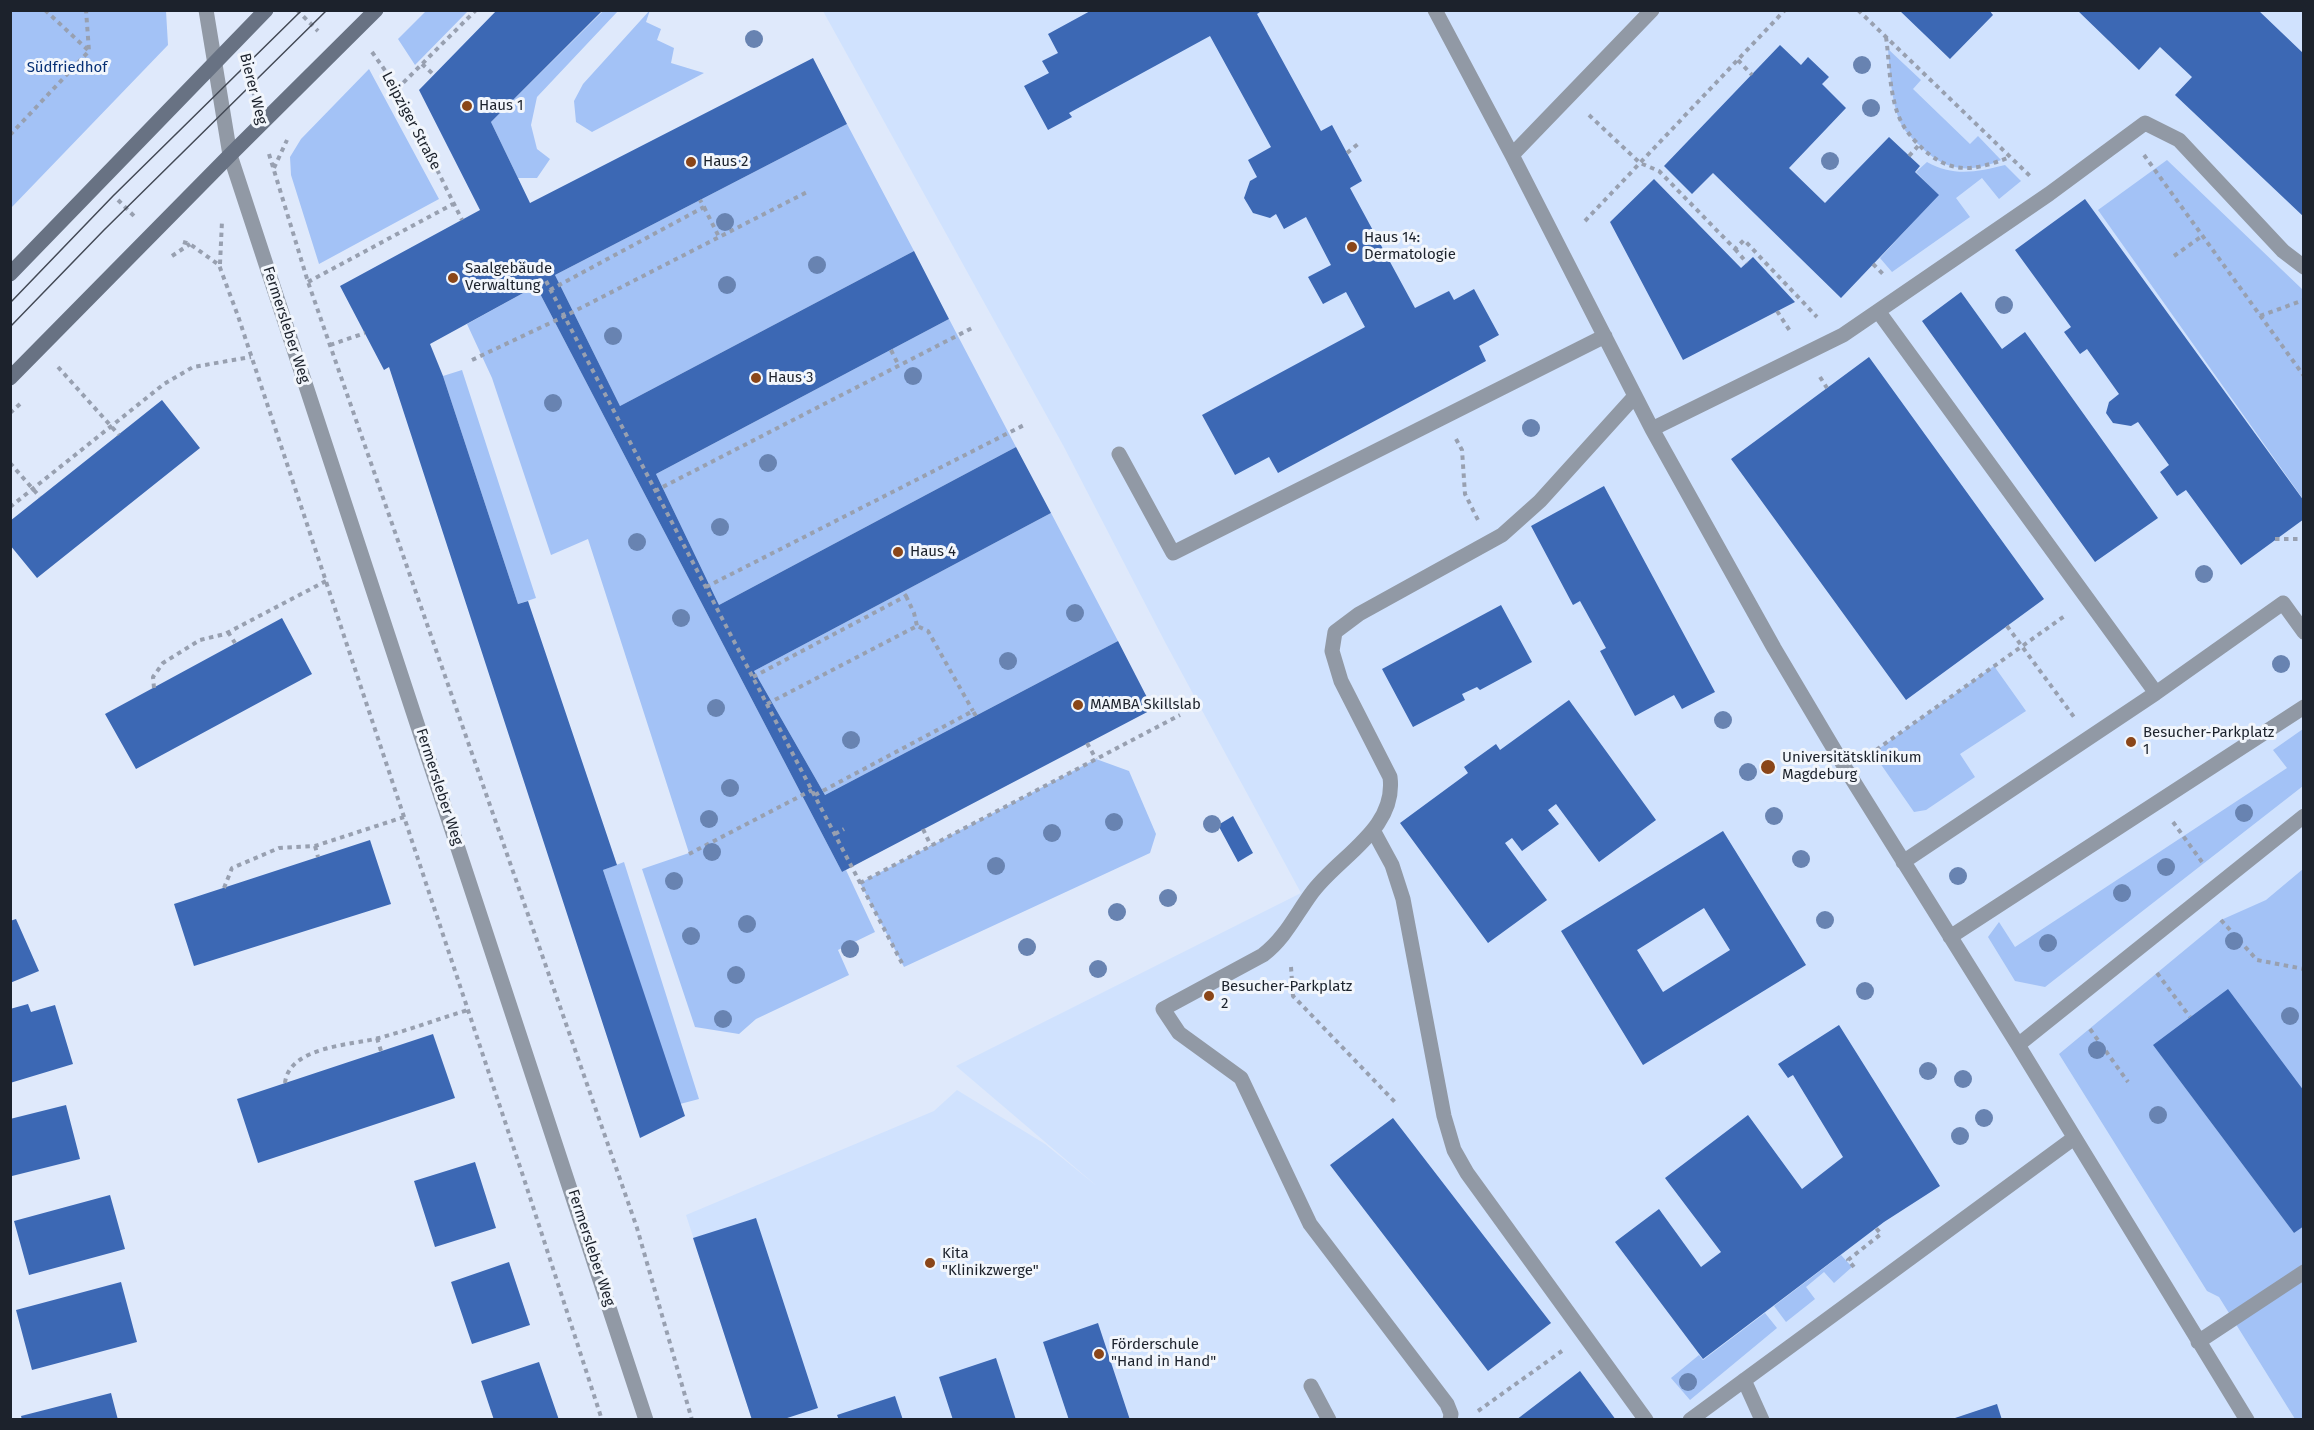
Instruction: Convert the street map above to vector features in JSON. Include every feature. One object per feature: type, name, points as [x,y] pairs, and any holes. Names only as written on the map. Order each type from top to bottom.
[{"type":"main road","points":[[10,274],[266,10]]},
{"type":"main road","points":[[10,378],[376,10]]},
{"type":"street","points":[[206,10],[230,155]]},
{"type":"street","points":[[1435,10],[1652,429],[1768,638],[1847,771],[2247,1419]]},
{"type":"street","points":[[1512,155],[1652,10]]},
{"type":"street","points":[[1652,429],[1843,335],[2049,194],[2145,123],[2179,140],[2283,251],[2304,267]]},
{"type":"street","name":"Fermersleber Weg","points":[[230,155],[646,1419]]},
{"type":"street","points":[[1878,311],[2156,693]]},
{"type":"street","points":[[1119,454],[1173,553],[1605,336]]},
{"type":"street","points":[[1450,1417],[1447,1404],[1310,1224],[1241,1078],[1179,1034],[1163,1009],[1263,955],[1275,945],[1288,930],[1311,894],[1373,830],[1386,809],[1392,787],[1390,777],[1341,681],[1332,651],[1335,632],[1359,614],[1502,535],[1540,501],[1635,396]]},
{"type":"street","points":[[1903,862],[2156,693],[2283,603],[2304,632]]},
{"type":"street","points":[[1950,937],[2304,707]]},
{"type":"street","points":[[2018,1045],[2304,816]]},
{"type":"street","points":[[1373,830],[1392,865],[1403,899],[1444,1116],[1454,1150],[1467,1173],[1646,1419]]},
{"type":"street","points":[[1690,1419],[2074,1138]]},
{"type":"street","points":[[2198,1342],[2304,1272]]},
{"type":"street","points":[[1744,1380],[1762,1419]]},
{"type":"street","points":[[1311,1386],[1329,1419]]},
{"type":"path","points":[[45,10],[89,51]]},
{"type":"path","points":[[10,135],[89,51],[86,10]]},
{"type":"path","points":[[397,89],[476,10]]},
{"type":"path","points":[[1585,221],[1785,10]]},
{"type":"path","points":[[1858,10],[2037,183]]},
{"type":"path","points":[[1886,36],[1897,111],[1905,131],[1919,145],[1938,162],[1955,168],[1982,166],[2010,157]]},
{"type":"path","name":"Bierer Weg","points":[[240,38],[273,169]]},
{"type":"path","name":"Leipziger Straße","points":[[366,56],[370,49],[397,89],[462,220]]},
{"type":"path","points":[[1738,60],[1752,75]]},
{"type":"path","points":[[422,63],[434,75]]},
{"type":"path","points":[[1569,96],[1640,163],[1659,171],[1747,263]]},
{"type":"path","points":[[295,132],[287,140],[273,169],[308,282],[637,1228],[692,1419]]},
{"type":"path","points":[[1347,153],[1358,144]]},
{"type":"path","points":[[1909,156],[1919,145]]},
{"type":"path","points":[[2140,150],[2304,376]]},
{"type":"path","points":[[100,183],[174,254]]},
{"type":"path","points":[[472,360],[565,316],[809,190]]},
{"type":"path","points":[[700,200],[718,237]]},
{"type":"path","points":[[308,282],[453,204]]},
{"type":"path","points":[[550,290],[704,207]]},
{"type":"path","points":[[2174,256],[2202,236]]},
{"type":"path","points":[[1735,249],[1744,240],[1817,317]]},
{"type":"path","points":[[190,244],[219,265],[326,581],[602,1419]]},
{"type":"path","points":[[1873,264],[1881,272]]},
{"type":"path","points":[[546,281],[904,968]]},
{"type":"path","points":[[2260,316],[2304,300]]},
{"type":"path","points":[[1777,311],[1791,332]]},
{"type":"path","points":[[656,491],[972,328]]},
{"type":"path","points":[[330,345],[365,333]]},
{"type":"path","points":[[891,350],[899,366]]},
{"type":"path","points":[[10,507],[165,384],[193,367],[251,357]]},
{"type":"path","points":[[58,367],[119,435]]},
{"type":"path","points":[[1818,374],[1827,388]]},
{"type":"path","points":[[1444,416],[1461,450],[1465,495],[1489,542]]},
{"type":"path","points":[[706,587],[1024,425]]},
{"type":"path","points":[[10,463],[40,497]]},
{"type":"path","points":[[2275,539],[2304,539]]},
{"type":"path","points":[[154,688],[153,677],[163,663],[200,640],[228,632],[326,581]]},
{"type":"path","points":[[753,677],[904,594],[917,626],[928,631],[975,714],[815,795]]},
{"type":"path","points":[[1847,771],[2088,599]]},
{"type":"path","points":[[766,704],[917,626]]},
{"type":"path","points":[[2007,626],[2089,738]]},
{"type":"path","points":[[228,632],[235,644]]},
{"type":"path","points":[[860,883],[1180,715]]},
{"type":"path","points":[[1087,743],[1096,759]]},
{"type":"path","points":[[689,854],[812,790]]},
{"type":"path","points":[[2158,801],[2219,884]]},
{"type":"path","points":[[224,888],[232,868],[279,848],[315,846],[404,817]]},
{"type":"path","points":[[835,834],[844,829]]},
{"type":"path","points":[[923,829],[931,846]]},
{"type":"path","points":[[315,846],[318,857]]},
{"type":"path","points":[[2222,920],[2257,960],[2304,969]]},
{"type":"path","points":[[1288,930],[1293,996],[1395,1102]]},
{"type":"path","points":[[2157,973],[2190,1017]]},
{"type":"path","points":[[285,1083],[293,1066],[303,1058],[336,1045],[377,1038],[468,1010]]},
{"type":"path","points":[[2090,1029],[2127,1082]]},
{"type":"path","points":[[377,1038],[381,1051]]},
{"type":"path","points":[[1848,1260],[1881,1234],[1876,1228]]},
{"type":"path","points":[[1450,1417],[1474,1415],[1585,1335]]},
{"type":"shaded area","name":"Universitätsklinikum Magdeburg","points":[[823,11],[2303,11],[2303,1419],[752,1419],[686,1215],[934,1111],[957,1090],[1045,1144],[1098,1187],[956,1066],[1301,893],[1165,642],[1064,447]]},
{"type":"green space","name":"Südfriedhof","points":[[11,10],[166,11],[168,45],[11,208]]},
{"type":"green space","points":[[650,10],[646,22],[661,29],[657,40],[674,48],[671,63],[704,73],[592,132],[576,122],[574,101],[583,84]]},
{"type":"green space","points":[[426,11],[468,11],[415,65],[398,39]]},
{"type":"green space","points":[[603,11],[618,11],[537,97],[531,125],[537,149],[550,159],[537,178],[518,178],[491,122]]},
{"type":"green space","points":[[1888,49],[1921,80],[1913,89],[1970,144],[1978,136],[2001,160],[1989,165],[1966,168],[1946,164],[1927,153],[1908,134],[1897,114],[1891,87]]},
{"type":"green space","points":[[369,69],[439,199],[319,264],[291,175],[290,157],[301,139]]},
{"type":"green space","points":[[847,124],[914,251],[620,406],[555,275]]},
{"type":"green space","points":[[2167,160],[2303,290],[2303,499],[2098,210]]},
{"type":"green space","points":[[1927,162],[1946,170],[1966,172],[2005,165],[2021,181],[1999,199],[1982,178],[1956,198],[1970,217],[1892,272],[1880,258],[1938,195],[1916,172]]},
{"type":"green space","points":[[536,286],[842,872],[846,870],[875,932],[838,950],[849,975],[756,1019],[739,1034],[695,1027],[642,869],[689,853],[588,539],[551,555],[492,378],[467,324]]},
{"type":"green space","points":[[949,319],[1016,447],[719,605],[656,474]]},
{"type":"green space","points":[[462,370],[536,598],[518,604],[443,376]]},
{"type":"green space","points":[[1051,513],[1118,641],[825,795],[754,671]]},
{"type":"green space","points":[[1994,666],[2026,711],[1960,754],[1975,777],[1926,810],[1914,812],[1873,753]]},
{"type":"green space","points":[[2303,729],[2303,786],[2045,987],[2015,981],[1988,937],[1999,922],[2015,947],[2287,768],[2273,750]]},
{"type":"green space","points":[[1096,759],[1129,771],[1156,834],[1150,853],[904,967],[860,883]]},
{"type":"green space","points":[[624,862],[699,1099],[680,1104],[603,870]]},
{"type":"green space","points":[[2303,869],[2303,1091],[2153,1045],[2294,1233],[2303,1226],[2303,1419],[2295,1419],[2219,1297],[2207,1291],[2059,1054],[2221,920],[2266,900]]},
{"type":"green space","points":[[1841,1255],[1852,1267],[1834,1283],[1824,1272],[1806,1287],[1815,1299],[1786,1322],[1774,1306]]},
{"type":"green space","points":[[1765,1313],[1777,1328],[1690,1400],[1671,1378],[1699,1355],[1703,1360]]},
{"type":"building","points":[[497,10],[603,10],[491,122],[530,203],[813,58],[847,124],[555,275],[620,406],[914,251],[949,319],[656,474],[719,605],[1016,447],[1051,513],[754,671],[825,795],[1118,641],[1153,709],[842,872],[536,286],[430,344],[443,376],[518,604],[528,601],[617,865],[603,870],[685,1116],[640,1138],[389,367],[384,370],[340,286],[480,210],[419,90]]},
{"type":"building","name":"Haus 14: Dermatologie","points":[[1092,10],[1263,10],[1257,14],[1321,131],[1332,125],[1362,181],[1350,188],[1415,308],[1449,291],[1454,300],[1474,289],[1499,335],[1479,346],[1486,361],[1278,473],[1269,457],[1235,475],[1202,415],[1365,327],[1346,292],[1323,304],[1308,277],[1331,265],[1306,217],[1284,229],[1276,214],[1270,218],[1253,213],[1244,198],[1250,181],[1257,177],[1248,160],[1271,147],[1210,36],[1069,113],[1072,117],[1048,130],[1024,86],[1049,73],[1042,61],[1058,53],[1048,34]]},
{"type":"building","points":[[1899,10],[1989,10],[1993,15],[1950,59]]},
{"type":"building","points":[[2077,10],[2258,10],[2304,54],[2304,217],[2175,95],[2192,77],[2160,47],[2139,70]]},
{"type":"building","points":[[1780,45],[1801,65],[1808,57],[1829,77],[1822,84],[1846,108],[1789,168],[1825,203],[1889,137],[1920,166],[1915,172],[1939,195],[1841,298],[1713,173],[1692,194],[1664,166]]},
{"type":"building","points":[[1654,179],[1741,268],[1753,257],[1795,302],[1683,360],[1610,222]]},
{"type":"building","points":[[2085,199],[2304,501],[2304,519],[2241,565],[2186,490],[2177,496],[2160,472],[2169,465],[2138,422],[2131,426],[2113,423],[2106,413],[2109,402],[2119,394],[2087,349],[2080,354],[2064,332],[2071,327],[2015,250]]},
{"type":"building","points":[[1961,292],[2002,349],[2025,332],[2158,518],[2095,562],[1922,321]]},
{"type":"building","points":[[1869,357],[2044,599],[1906,700],[1731,459]]},
{"type":"building","points":[[162,400],[200,448],[37,578],[10,545],[10,521]]},
{"type":"building","points":[[1604,486],[1715,692],[1682,709],[1674,695],[1635,716],[1600,651],[1606,648],[1580,601],[1573,605],[1531,526]]},
{"type":"building","points":[[1501,605],[1532,662],[1480,690],[1477,687],[1462,694],[1465,700],[1413,727],[1382,669]]},
{"type":"building","points":[[282,618],[312,674],[136,769],[105,714]]},
{"type":"building","points":[[1569,700],[1656,820],[1599,862],[1556,804],[1548,810],[1559,824],[1522,851],[1512,838],[1505,843],[1547,900],[1488,943],[1400,823],[1468,773],[1464,767],[1496,744],[1500,750]]},
{"type":"building","points":[[1233,816],[1253,853],[1238,862],[1218,825]]},
{"type":"building","points":[[1723,831],[1806,965],[1643,1065],[1561,931]],"holes":[[[1704,908],[1730,950],[1663,992],[1637,950]]]},
{"type":"building","points":[[370,840],[391,904],[194,966],[174,904]]},
{"type":"building","points":[[16,919],[39,971],[10,983],[10,921]]},
{"type":"building","points":[[2228,989],[2304,1091],[2304,1226],[2294,1233],[2153,1045]]},
{"type":"building","points":[[28,1004],[31,1012],[55,1005],[73,1064],[10,1083],[10,1009]]},
{"type":"building","points":[[1839,1025],[1940,1186],[1884,1222],[1703,1359],[1615,1242],[1659,1209],[1701,1267],[1721,1252],[1665,1178],[1748,1115],[1802,1189],[1843,1157],[1793,1075],[1788,1078],[1778,1064]]},
{"type":"building","points":[[433,1034],[455,1098],[258,1163],[237,1099]]},
{"type":"building","points":[[66,1105],[80,1159],[12,1176],[10,1119]]},
{"type":"building","points":[[1393,1118],[1551,1323],[1488,1371],[1330,1165]]},
{"type":"building","points":[[475,1162],[496,1228],[435,1247],[414,1181]]},
{"type":"building","points":[[110,1195],[125,1249],[29,1275],[14,1221]]},
{"type":"building","points":[[756,1218],[818,1408],[781,1420],[752,1420],[693,1238]]},
{"type":"building","points":[[509,1262],[530,1325],[472,1344],[451,1282]]},
{"type":"building","points":[[121,1282],[137,1342],[32,1370],[16,1310]]},
{"type":"building","points":[[1098,1323],[1130,1420],[1069,1420],[1043,1342]]},
{"type":"building","points":[[996,1358],[1016,1420],[953,1420],[939,1377]]},
{"type":"building","points":[[539,1362],[559,1420],[494,1420],[481,1381]]},
{"type":"building","points":[[1580,1371],[1616,1420],[1516,1420]]},
{"type":"building","points":[[111,1393],[118,1420],[22,1420],[21,1416]]},
{"type":"building","points":[[895,1396],[903,1420],[839,1420],[837,1415]]},
{"type":"building","points":[[1997,1404],[2002,1420],[1952,1420],[1952,1419]]},
{"type":"tram line","points":[[10,303],[113,196],[302,10]]},
{"type":"tram line","points":[[10,327],[104,230],[327,10]]},
{"type":"place","name":"Haus 1","points":[[467,106]]},
{"type":"place","name":"Haus 2","points":[[691,162]]},
{"type":"place","name":"Haus 14: Dermatologie","points":[[1352,247]]},
{"type":"place","name":"Saalgebäude Verwaltung","points":[[453,278]]},
{"type":"place","name":"Haus 3","points":[[756,378]]},
{"type":"place","name":"Haus 4","points":[[898,552]]},
{"type":"place","name":"MAMBA Skillslab","points":[[1078,705]]},
{"type":"place","name":"Besucher-Parkplatz 1","points":[[2131,742]]},
{"type":"place","name":"Universitätsklinikum Magdeburg","points":[[1768,767]]},
{"type":"place","name":"Besucher-Parkplatz 2","points":[[1209,996]]},
{"type":"place","name":"Kita \"Klinikzwerge\"","points":[[930,1263]]},
{"type":"place","name":"Förderschule \"Hand in Hand\"","points":[[1099,1354]]}]
